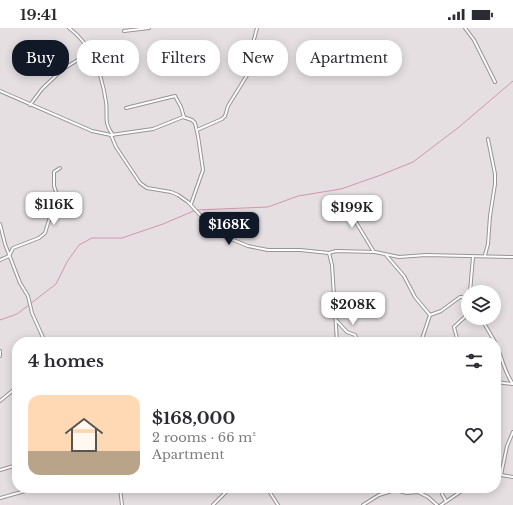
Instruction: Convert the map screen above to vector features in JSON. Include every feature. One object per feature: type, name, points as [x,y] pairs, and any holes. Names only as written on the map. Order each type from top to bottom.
[{"type":"street","points":[[69,28],[82,40]]},
{"type":"street","points":[[124,31],[148,28]]},
{"type":"street","points":[[197,130],[222,119],[225,116],[228,106],[249,72],[252,47],[257,28]]},
{"type":"street","points":[[465,28],[474,40],[496,82]]},
{"type":"street","points":[[30,105],[42,89],[63,70],[77,61]]},
{"type":"street","points":[[99,76],[104,93],[108,128],[116,147],[140,183],[147,188],[171,192],[191,204],[202,217],[226,237],[248,246],[268,250],[300,250],[329,253],[336,251],[375,252],[399,257],[426,255],[473,257],[484,255],[513,257]]},
{"type":"street","points":[[0,91],[92,131],[112,135],[149,130],[184,117],[192,120],[197,130],[203,170],[191,204]]},
{"type":"street","points":[[126,108],[175,96],[184,117]]},
{"type":"street","points":[[484,255],[488,244],[490,216],[495,184],[495,174],[488,139]]},
{"type":"street","points":[[0,260],[9,256],[14,248],[39,238],[45,233],[57,195],[54,186],[54,172],[60,168]]},
{"type":"street","points":[[346,197],[351,208],[351,214],[375,252]]},
{"type":"street","points":[[0,224],[9,256],[20,283],[28,296],[32,313],[43,337]]},
{"type":"street","points":[[329,253],[332,265],[337,337]]},
{"type":"street","points":[[385,255],[404,276],[415,297],[430,315]]},
{"type":"street","points":[[471,285],[473,257]]},
{"type":"street","points":[[430,315],[441,311],[461,297]]},
{"type":"street","points":[[423,337],[430,315]]},
{"type":"street","points":[[335,319],[347,332],[355,335],[356,337]]},
{"type":"street","points":[[457,337],[454,327],[461,320]]},
{"type":"street","points":[[485,325],[492,337]]},
{"type":"street","points":[[0,351],[0,356]]},
{"type":"street","points":[[501,355],[507,374],[513,384]]},
{"type":"street","points":[[501,383],[513,384]]},
{"type":"street","points":[[0,401],[12,391]]},
{"type":"street","points":[[513,432],[507,446],[501,475],[513,477]]},
{"type":"street","points":[[0,470],[12,466]]},
{"type":"street","points":[[0,498],[18,493]]},
{"type":"street","points":[[121,493],[122,505]]},
{"type":"street","points":[[213,505],[225,493]]},
{"type":"street","points":[[270,493],[278,505]]},
{"type":"street","points":[[363,505],[379,495],[385,493]]},
{"type":"street","points":[[420,493],[428,496],[437,505]]},
{"type":"street","points":[[442,493],[446,501]]},
{"type":"street","points":[[441,505],[458,493]]},
{"type":"waterway","points":[[0,320],[17,314],[56,284],[67,262],[79,245],[92,238],[122,238],[163,224],[196,210],[268,207],[298,196],[341,189],[381,175],[413,162],[459,127],[513,81]]}]
